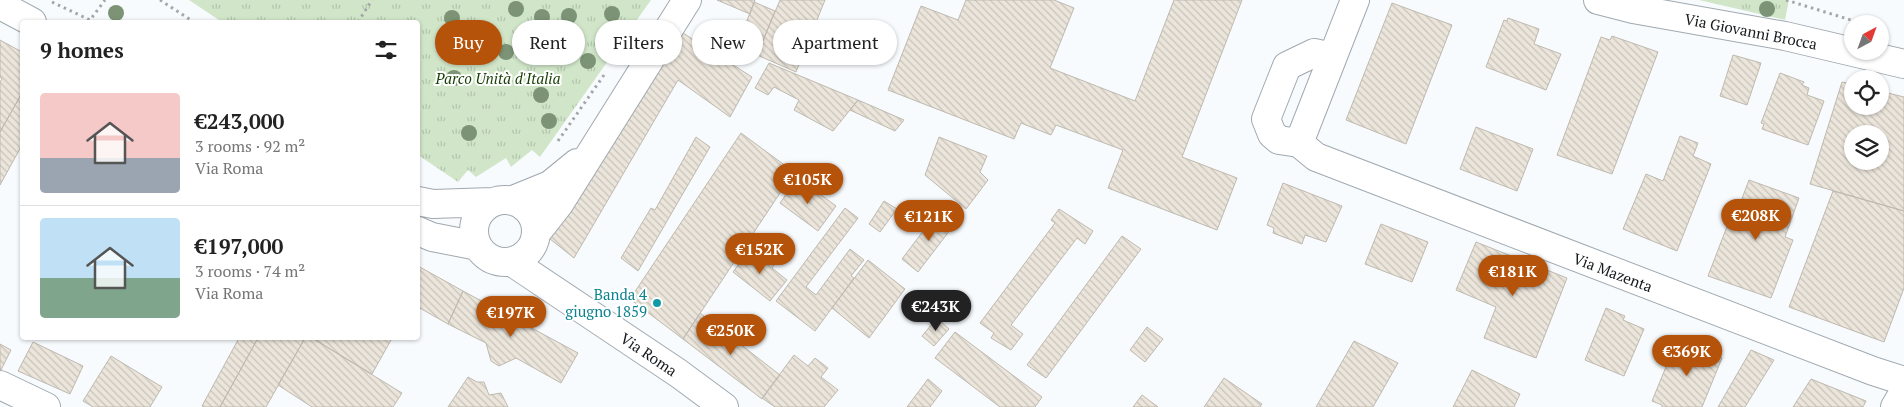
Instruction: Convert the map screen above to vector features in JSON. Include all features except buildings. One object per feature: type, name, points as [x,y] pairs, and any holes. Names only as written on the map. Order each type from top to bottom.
[{"type":"street","points":[[592,151],[550,185],[483,208],[477,217],[474,237],[484,254],[492,260],[502,263],[526,248],[559,204],[687,0]]},
{"type":"street","points":[[1281,143],[1332,58],[1355,0]]},
{"type":"street","name":"Via Giovanni Brocca","points":[[1598,0],[1633,9],[1785,36],[1904,64]]},
{"type":"street","points":[[0,5],[28,20]]},
{"type":"street","name":"Via Mazenta","points":[[1332,58],[1314,52],[1287,66],[1266,119],[1272,134],[1281,143],[1409,194],[1872,371],[1904,381]]},
{"type":"street","points":[[420,201],[432,204],[502,201],[522,204],[530,211],[536,221],[526,248]]},
{"type":"street","points":[[420,232],[432,237],[478,246]]},
{"type":"street","name":"Via Roma","points":[[526,248],[548,286],[678,373],[724,407]]},
{"type":"street","points":[[0,385],[46,407]]},
{"type":"street","points":[[1895,407],[1904,392]]},
{"type":"path","points":[[50,0],[90,20],[105,0]]},
{"type":"path","points":[[160,0],[191,20]]},
{"type":"path","points":[[359,20],[372,0]]},
{"type":"path","points":[[1786,0],[1844,18]]},
{"type":"path","points":[[552,149],[608,71]]},
{"type":"green space","name":"Parco Unità d'Italia","points":[[189,0],[651,0],[637,20],[595,20],[595,65],[605,65],[540,157],[532,150],[511,167],[506,158],[476,177],[468,170],[458,182],[420,156],[420,20],[219,20]]},
{"type":"green space","points":[[1699,0],[1789,0],[1785,20]]},
{"type":"place","name":"Banda 4 giugno 1859","points":[[657,303]]}]
